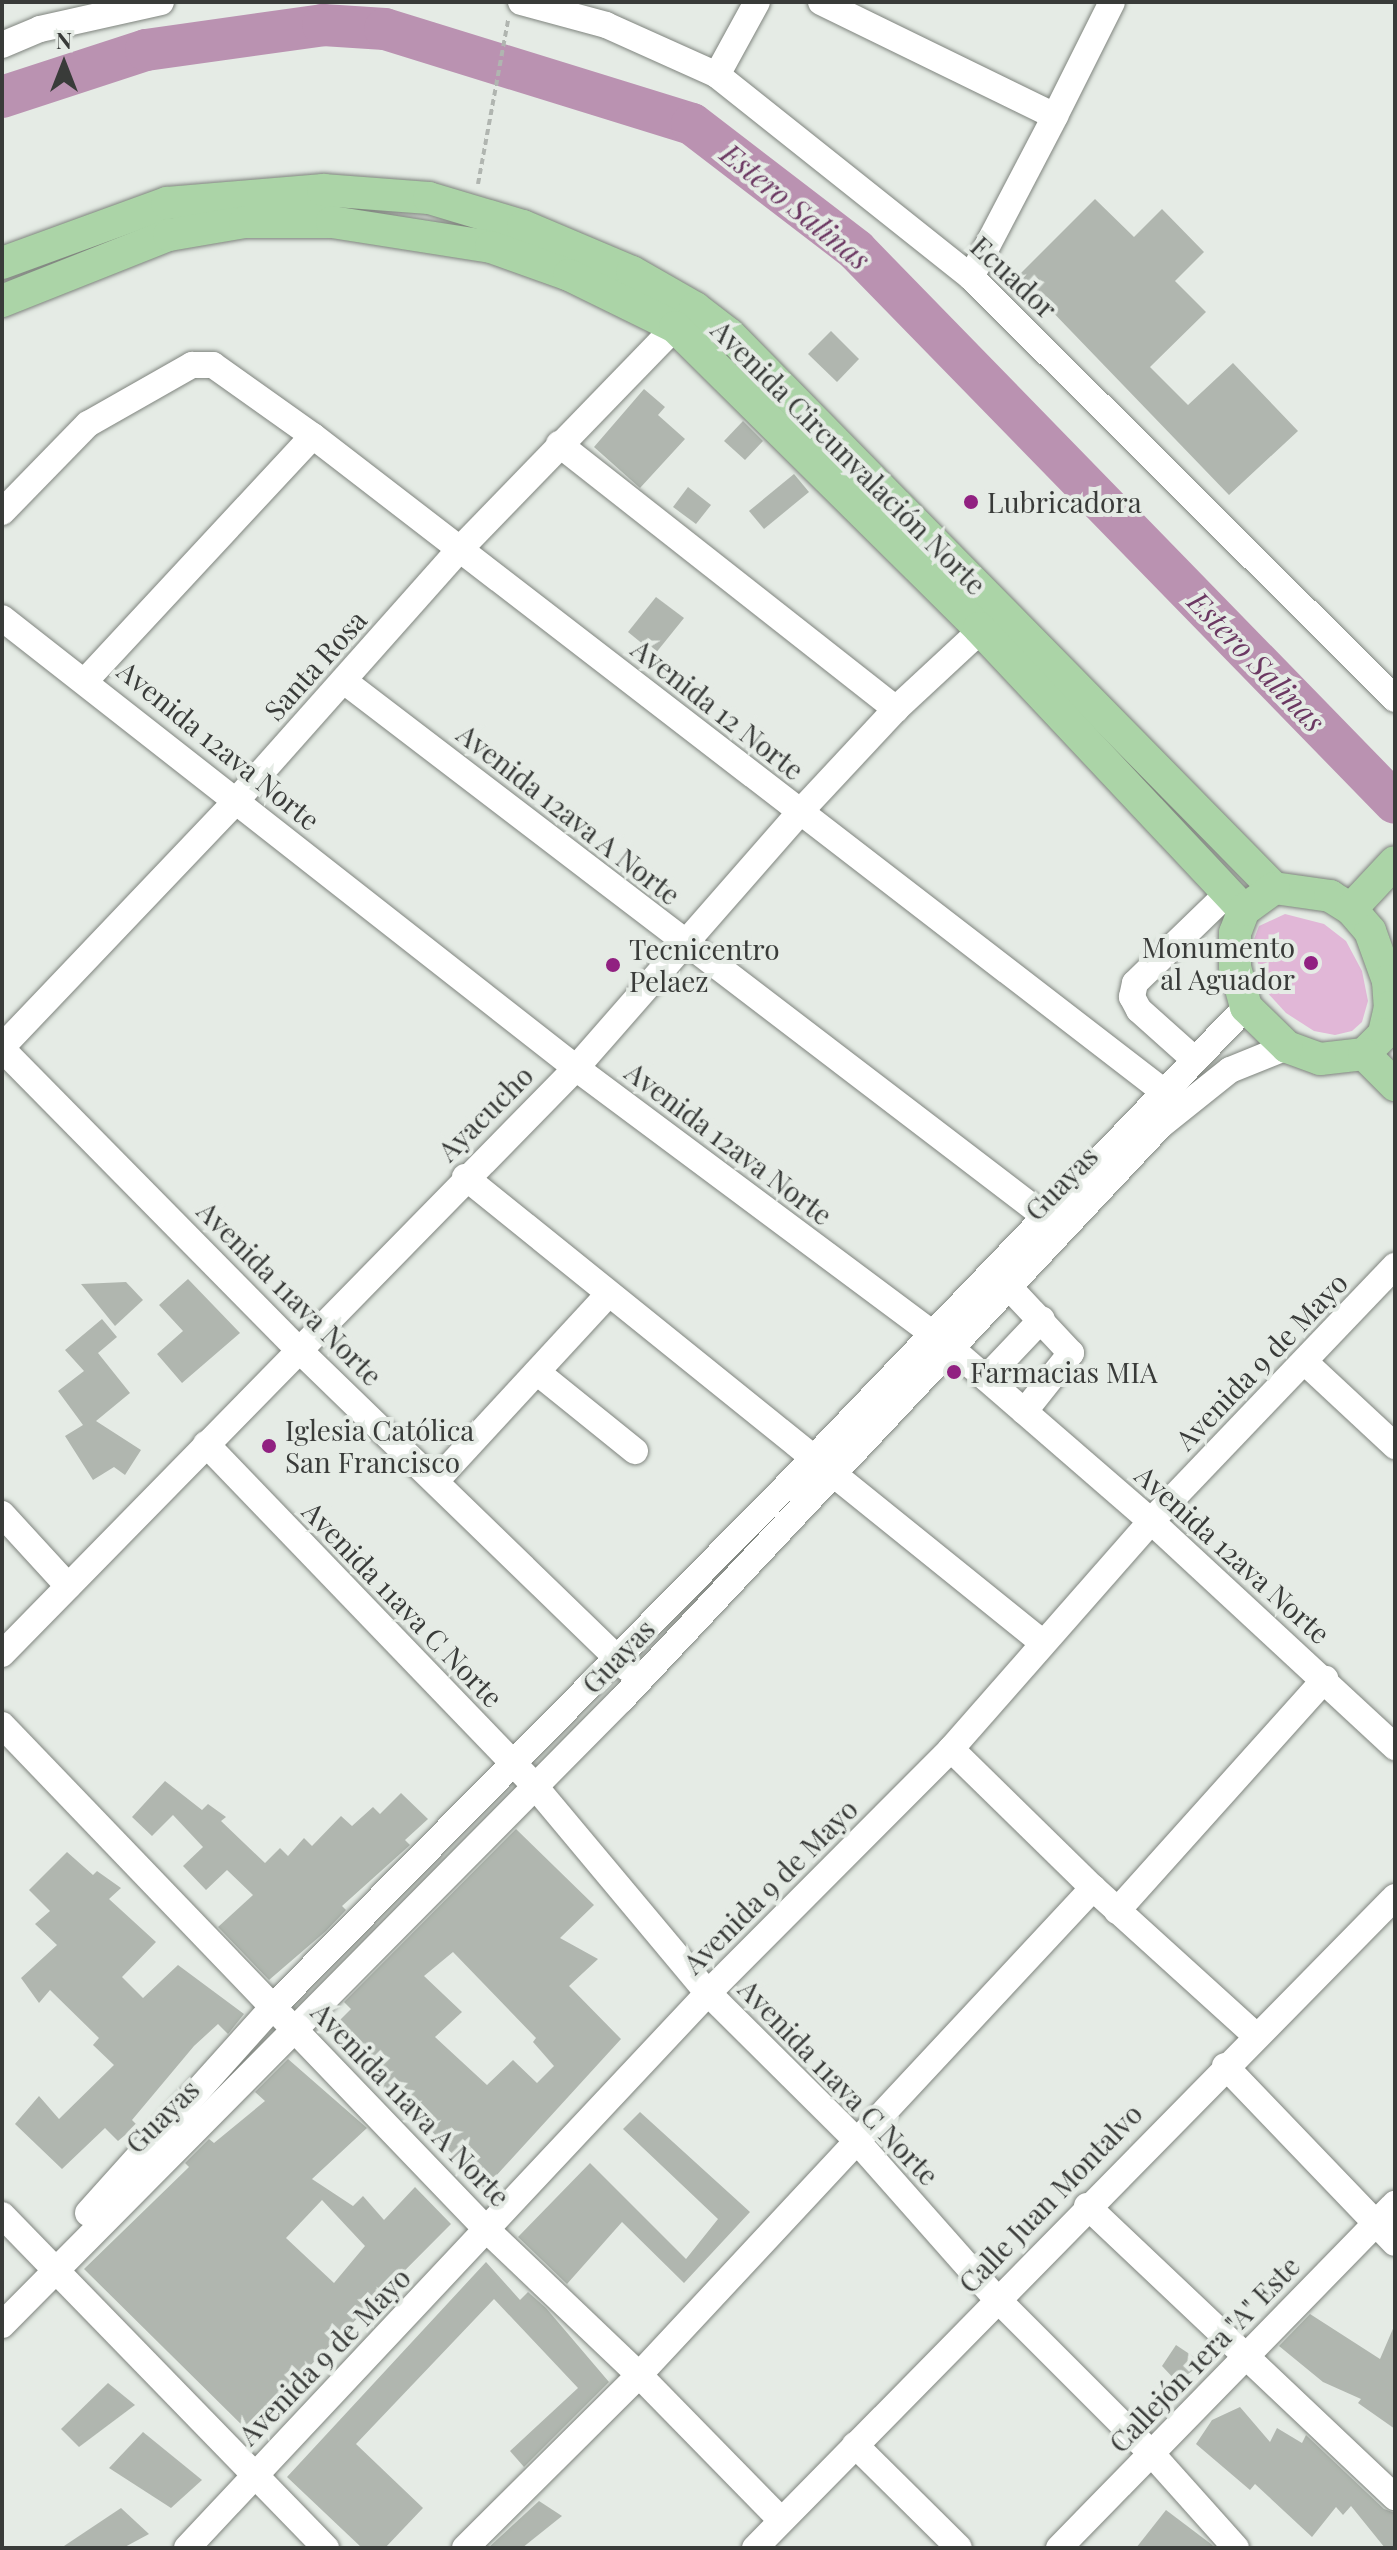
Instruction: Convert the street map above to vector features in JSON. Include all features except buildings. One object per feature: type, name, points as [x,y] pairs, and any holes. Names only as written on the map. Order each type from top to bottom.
[{"type":"main road","name":"Avenida Circunvalación Norte","points":[[2,263],[167,203],[262,192],[386,193],[472,210],[575,246],[685,317],[992,619],[1274,888]]},
{"type":"main road","name":"Avenida Circunvalación Norte","points":[[2,301],[169,235],[245,222],[332,222],[491,247],[685,317]]},
{"type":"main road","name":"Avenida Circunvalación Norte","points":[[992,619],[1236,901]]},
{"type":"main road","points":[[1351,909],[1389,868]]},
{"type":"main road","points":[[1274,888],[1330,896],[1351,909],[1388,946],[1392,1010],[1384,1034],[1364,1054],[1320,1059],[1287,1047],[1246,1007],[1235,967],[1236,901],[1274,888]]},
{"type":"main road","points":[[1364,1054],[1395,1085]]},
{"type":"street","points":[[40,29],[54,2]]},
{"type":"street","points":[[2,45],[40,29],[161,2]]},
{"type":"street","points":[[717,75],[757,2]]},
{"type":"street","points":[[821,2],[1055,116]]},
{"type":"street","points":[[971,277],[1112,2]]},
{"type":"street","name":"Ecuador","points":[[515,8],[606,25],[717,75],[971,277],[1395,699]]},
{"type":"street","name":"Santa Rosa","points":[[2,1048],[236,801],[459,550],[685,317]]},
{"type":"street","name":"Avenida 12 Norte","points":[[2,512],[88,424],[192,365],[213,365],[313,436],[1173,1099]]},
{"type":"street","points":[[86,680],[313,436]]},
{"type":"street","points":[[559,444],[896,709]]},
{"type":"street","name":"Avenida 12ava Norte","points":[[2,618],[86,680],[576,1068],[986,1378],[1151,1521],[1395,1747]]},
{"type":"street","name":"Ayacucho","points":[[2,1654],[297,1348],[576,1068],[799,813],[896,709],[992,619]]},
{"type":"street","name":"Avenida 12ava A Norte","points":[[344,681],[1053,1221]]},
{"type":"street","points":[[1195,1060],[1139,1010],[1132,997],[1135,983],[1236,901]]},
{"type":"street","name":"Guayas","points":[[2,2325],[272,2008],[811,1461],[940,1341],[1173,1099],[1195,1060],[1246,1007]]},
{"type":"street","name":"Guayas","points":[[1173,1099],[1230,1070],[1287,1047]]},
{"type":"street","name":"Avenida 11ava Norte","points":[[2,1048],[297,1348],[640,1679]]},
{"type":"street","points":[[465,1177],[832,1478],[1042,1642]]},
{"type":"street","name":"Guayas","points":[[2,2306],[50,2265],[293,2028],[640,1679],[832,1478],[940,1341],[1008,1286],[1053,1221]]},
{"type":"street","name":"Avenida 9 de Mayo","points":[[187,2548],[488,2231],[708,1993],[951,1749],[1151,1521],[1306,1363],[1395,1266]]},
{"type":"street","points":[[1008,1286],[1067,1345],[1070,1359],[1024,1412]]},
{"type":"street","points":[[436,1481],[607,1296]]},
{"type":"street","points":[[986,1378],[1042,1319]]},
{"type":"street","points":[[1306,1363],[1395,1446]]},
{"type":"street","points":[[537,1372],[635,1451]]},
{"type":"street","name":"Avenida 11ava C Norte","points":[[206,1444],[533,1784],[708,1993],[857,2141],[997,2299],[1152,2454],[1236,2548]]},
{"type":"street","points":[[2,1514],[68,1586]]},
{"type":"street","points":[[1117,1911],[1325,1679]]},
{"type":"street","name":"Avenida 11ava A Norte","points":[[2,1725],[488,2231],[639,2375],[781,2520]]},
{"type":"street","points":[[951,1749],[1117,1911],[1255,2035]]},
{"type":"street","points":[[465,2548],[639,2375],[1093,1888]]},
{"type":"street","name":"Calle Juan Montalvo","points":[[755,2548],[1255,2035],[1395,1897]]},
{"type":"street","points":[[1225,2066],[1395,2243]]},
{"type":"street","name":"Callejón 1era \"A\" Este","points":[[1059,2548],[1395,2204]]},
{"type":"street","points":[[1087,2206],[1395,2497]]},
{"type":"street","points":[[2,2215],[253,2477],[326,2548]]},
{"type":"street","points":[[855,2445],[959,2548]]},
{"type":"path","points":[[472,210],[515,8]]},
{"type":"shaded area","points":[[1285,914],[1324,924],[1346,941],[1362,971],[1368,1001],[1362,1022],[1352,1031],[1335,1035],[1314,1031],[1286,1013],[1264,989],[1253,942],[1259,926]]},
{"type":"waterway","name":"Estero Salinas","points":[[2,97],[146,50],[323,25],[385,29],[692,124],[856,250],[1395,803]]},
{"type":"place","name":"Lubricadora","points":[[971,502]]},
{"type":"place","name":"Monumento al Aguador","points":[[1311,963]]},
{"type":"place","name":"Tecnicentro Pelaez","points":[[613,965]]},
{"type":"place","name":"Farmacias MIA","points":[[954,1372]]},
{"type":"place","name":"Iglesia Católica San Francisco","points":[[269,1446]]}]
